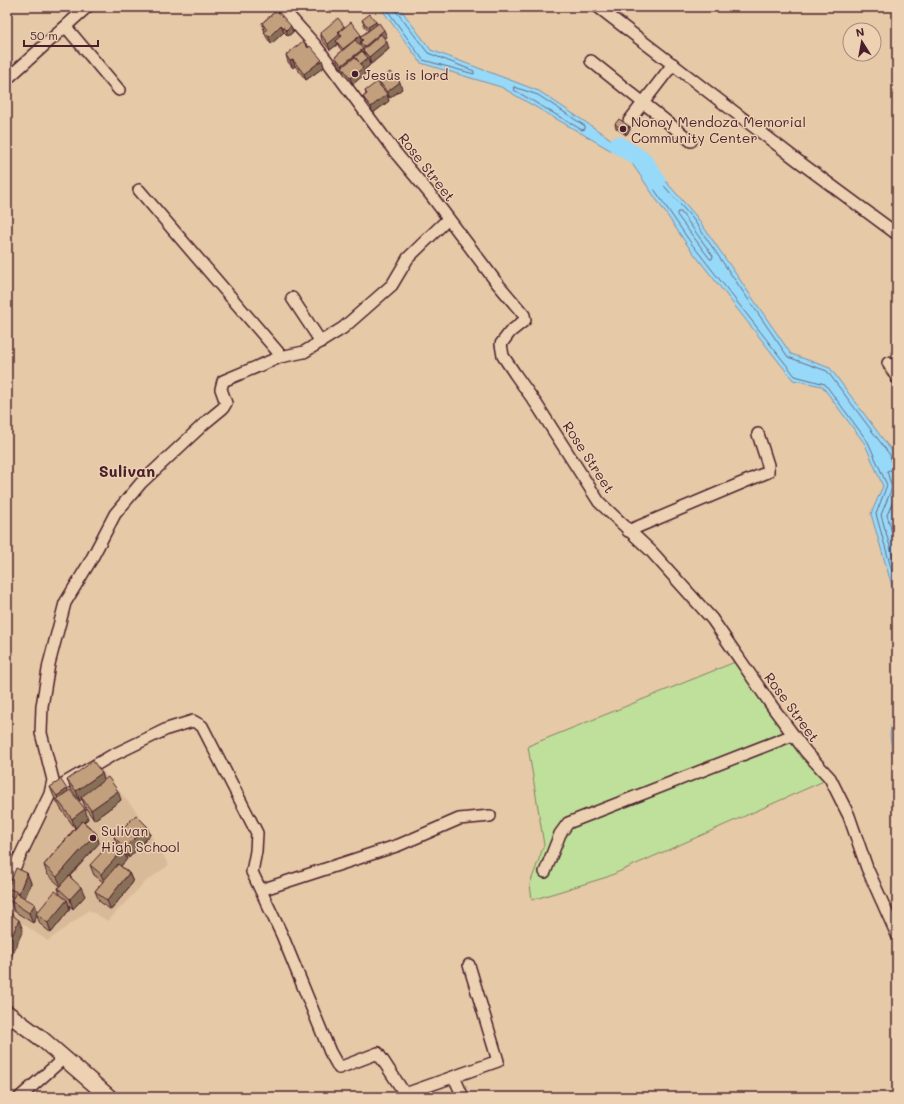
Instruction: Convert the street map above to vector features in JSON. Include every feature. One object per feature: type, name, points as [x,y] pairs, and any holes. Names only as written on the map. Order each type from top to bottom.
[{"type":"main road","points":[[7,1013],[42,1039],[109,1097]]},
{"type":"street","points":[[7,79],[87,7]]},
{"type":"street","name":"Rose Street","points":[[281,7],[316,46],[395,152],[430,194],[524,315],[525,320],[510,332],[502,344],[503,356],[537,405],[599,502],[651,551],[712,619],[793,735],[830,778],[849,816],[869,875],[897,935]]},
{"type":"street","points":[[598,7],[797,160],[897,234]]},
{"type":"street","points":[[66,27],[119,90]]},
{"type":"street","points":[[591,61],[691,141]]},
{"type":"street","points":[[629,121],[674,64]]},
{"type":"street","points":[[139,190],[278,352],[280,357]]},
{"type":"street","points":[[7,883],[51,791],[52,780],[41,733],[42,706],[49,664],[65,603],[91,560],[115,514],[141,483],[206,422],[224,408],[226,403],[221,389],[223,381],[280,357],[304,352],[343,328],[392,285],[408,258],[448,219]]},
{"type":"street","points":[[292,298],[321,342]]},
{"type":"street","points":[[888,363],[897,378]]},
{"type":"street","points":[[628,530],[768,472],[768,465],[758,434]]},
{"type":"street","points":[[51,791],[111,756],[167,729],[186,722],[193,721],[198,723],[205,731],[257,833],[256,851],[252,872],[282,935],[330,1052],[339,1068],[378,1053],[405,1094],[498,1061],[469,964]]},
{"type":"street","points":[[545,872],[560,834],[568,823],[793,735]]},
{"type":"street","points":[[261,890],[399,845],[459,819],[490,816]]},
{"type":"street","points":[[20,1097],[64,1058]]},
{"type":"street","points":[[454,1077],[463,1097]]},
{"type":"shaded area","name":"Sulivan High School","points":[[98,766],[136,811],[169,865],[144,883],[108,921],[89,910],[48,941],[7,913],[7,893],[53,793]]},
{"type":"green space","points":[[735,662],[786,732],[567,820],[563,836],[571,827],[792,740],[826,780],[607,877],[532,900],[530,884],[544,845],[528,746]]},
{"type":"water","points":[[380,7],[399,7],[431,50],[539,91],[654,168],[696,216],[791,354],[830,368],[894,454],[897,486],[897,603],[871,514],[883,486],[865,444],[822,386],[793,380],[688,246],[631,162],[501,87],[421,63]]},
{"type":"water","points":[[897,690],[897,785],[890,735]]},
{"type":"building","points":[[277,10],[291,26],[286,30],[281,25],[269,37],[264,32],[267,30],[262,23]]},
{"type":"building","points":[[370,14],[376,22],[368,27],[362,20]]},
{"type":"building","points":[[338,18],[344,26],[338,32],[340,34],[328,44],[320,33]]},
{"type":"building","points":[[351,22],[361,35],[343,49],[336,41],[342,36],[339,32]]},
{"type":"building","points":[[379,23],[384,30],[364,47],[360,42],[363,40],[360,37]]},
{"type":"building","points":[[381,34],[387,42],[369,57],[363,50]]},
{"type":"building","points":[[355,40],[363,49],[342,65],[335,57]]},
{"type":"building","points":[[303,41],[308,48],[310,46],[322,60],[304,74],[293,60],[290,61],[286,55]]},
{"type":"building","points":[[362,51],[368,58],[360,64],[363,68],[350,78],[342,67]]},
{"type":"building","points":[[390,72],[400,82],[387,92],[379,81]]},
{"type":"building","points":[[377,82],[387,94],[371,107],[363,97],[367,94],[365,91]]},
{"type":"building","points":[[619,119],[629,126],[625,132],[615,124]]},
{"type":"building","points":[[93,761],[102,773],[76,791],[67,780]]},
{"type":"building","points":[[108,777],[118,791],[91,810],[81,797]]},
{"type":"building","points":[[61,780],[67,789],[57,796],[50,787]]},
{"type":"building","points":[[70,790],[85,809],[72,819],[57,799]]},
{"type":"building","points":[[136,815],[147,826],[125,848],[114,837]]},
{"type":"building","points":[[82,821],[96,833],[57,877],[44,865]]},
{"type":"building","points":[[113,840],[123,850],[101,874],[90,865]]},
{"type":"building","points":[[118,864],[129,873],[107,901],[95,891]]},
{"type":"building","points":[[16,868],[27,873],[19,893],[8,888]]},
{"type":"building","points":[[69,876],[81,887],[70,899],[58,888]]},
{"type":"building","points":[[55,891],[67,900],[48,923],[36,914]]},
{"type":"building","points":[[16,893],[35,904],[29,913],[11,901]]},
{"type":"building","points":[[7,911],[19,920],[7,947]]},
{"type":"waterway","points":[[618,145],[643,160],[657,181]]},
{"type":"place","name":"Jesus is lord","points":[[355,74]]},
{"type":"place","name":"Nonoy Mendoza Memorial Community Center","points":[[623,129]]},
{"type":"place","name":"Sulivan High School","points":[[93,838]]},
{"type":"district","name":"Sulivan","points":[[127,470]]}]
